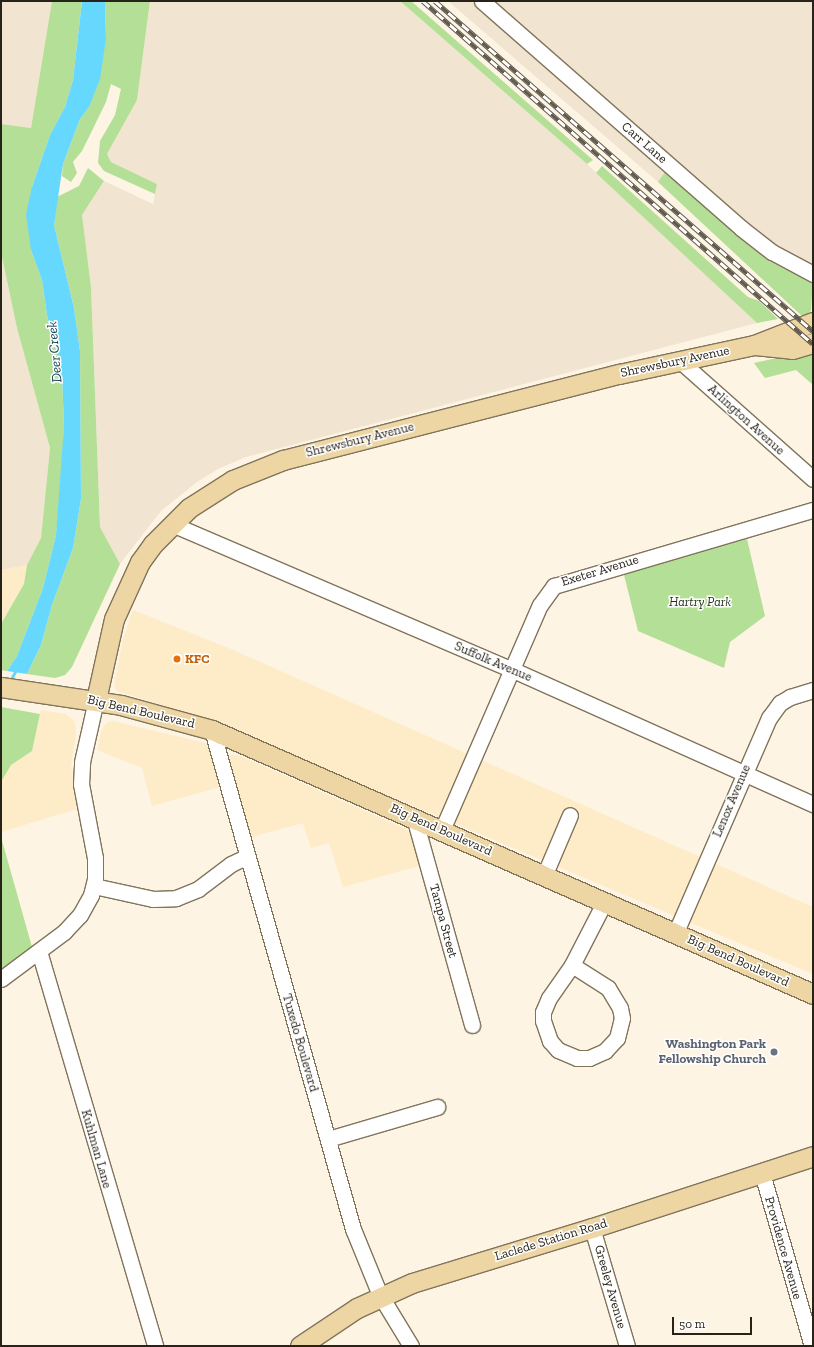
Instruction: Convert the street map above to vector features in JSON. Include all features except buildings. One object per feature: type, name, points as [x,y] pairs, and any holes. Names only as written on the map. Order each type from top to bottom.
[{"type":"main road","name":"Shrewsbury Avenue","points":[[96,700],[119,605],[140,562],[172,524],[211,492],[233,480],[270,464],[679,360],[754,345],[812,321]]},
{"type":"main road","name":"Shrewsbury Avenue","points":[[754,345],[792,349],[813,343]]},
{"type":"main road","name":"Big Bend Boulevard","points":[[1,687],[96,700],[145,710],[212,730],[813,994]]},
{"type":"main road","name":"Laclede Station Road","points":[[300,1346],[325,1328],[380,1296],[436,1274],[592,1228],[813,1156]]},
{"type":"street","name":"Carr Lane","points":[[482,1],[741,228],[772,252],[813,274]]},
{"type":"street","name":"Arlington Avenue","points":[[679,360],[813,479]]},
{"type":"street","name":"Exeter Avenue","points":[[442,830],[513,670],[540,605],[554,586],[813,510]]},
{"type":"street","name":"Suffolk Avenue","points":[[172,524],[513,670],[813,804]]},
{"type":"street","name":"Lenox Avenue","points":[[675,934],[769,718],[780,703],[790,697],[813,690]]},
{"type":"street","points":[[1,979],[39,951],[80,915],[94,886],[95,858],[81,784],[82,762],[96,700]]},
{"type":"street","name":"Tuxedo Boulevard","points":[[212,730],[246,857],[354,1229],[380,1296],[411,1346]]},
{"type":"street","points":[[544,876],[570,815]]},
{"type":"street","name":"Tampa Street","points":[[414,818],[472,1025]]},
{"type":"street","points":[[94,886],[153,899],[176,898],[198,889],[230,864],[246,857]]},
{"type":"street","points":[[572,965],[608,988],[620,1008],[622,1018],[617,1038],[605,1050],[589,1058],[577,1058],[558,1050],[550,1041],[543,1021],[543,1012],[549,998],[572,965],[604,903]]},
{"type":"street","name":"Kuhlman Lane","points":[[39,951],[155,1346]]},
{"type":"street","points":[[328,1139],[437,1107]]},
{"type":"street","name":"Providence Avenue","points":[[762,1173],[812,1346]]},
{"type":"street","name":"Greeley Avenue","points":[[592,1228],[627,1346]]},
{"type":"shaded area","points":[[1,1],[52,1],[31,128],[1,124]]},
{"type":"shaded area","points":[[150,1],[400,1],[587,164],[757,323],[246,457],[218,469],[197,482],[161,511],[120,564],[100,527],[91,287],[82,215],[104,181],[153,204],[157,184],[111,162],[107,154],[137,100]]},
{"type":"shaded area","points":[[448,1],[813,1],[813,268],[773,247],[673,161],[658,182]]},
{"type":"shaded area","points":[[1,252],[17,328],[50,448],[41,538],[27,565],[1,570]]},
{"type":"shaded area","points":[[27,565],[24,584],[1,624],[1,570]]},
{"type":"shaded area","points":[[133,610],[233,650],[813,907],[813,974],[206,719],[117,691],[114,687],[115,679],[123,639]]},
{"type":"shaded area","points":[[41,710],[66,714],[75,722],[76,733],[71,766],[77,809],[1,832],[1,782],[11,765],[32,751]]},
{"type":"shaded area","points":[[113,721],[205,743],[210,748],[220,787],[152,806],[142,768],[97,750],[102,729],[107,723]]},
{"type":"shaded area","points":[[231,755],[238,755],[406,829],[411,834],[419,866],[343,887],[329,843],[311,848],[303,823],[248,838],[227,759]]},
{"type":"green space","points":[[52,1],[82,1],[73,80],[65,107],[50,135],[32,187],[31,250],[42,280],[47,315],[62,374],[64,426],[61,487],[56,535],[43,588],[17,656],[7,671],[1,670],[1,624],[24,584],[27,565],[41,538],[50,448],[17,328],[1,252],[1,124],[31,128]]},
{"type":"green space","points":[[105,1],[150,1],[137,100],[107,154],[111,162],[157,184],[155,194],[104,171],[98,163],[100,141],[115,115],[121,89],[111,84],[106,102],[82,151],[73,162],[77,173],[71,182],[62,176],[63,164],[80,119],[89,107],[106,39]]},
{"type":"green space","points":[[400,1],[411,1],[593,160],[587,164]]},
{"type":"green space","points":[[602,166],[748,297],[759,301],[778,319],[757,323],[596,173]]},
{"type":"green space","points":[[88,168],[104,181],[82,215],[91,287],[100,527],[120,564],[72,667],[65,675],[55,678],[27,674],[41,645],[52,605],[73,548],[81,499],[80,351],[74,308],[54,225],[57,197],[79,186]]},
{"type":"green space","points":[[667,169],[813,282],[811,311],[803,317],[658,182]]},
{"type":"green space","points":[[813,350],[813,385],[796,370],[765,378],[754,363]]},
{"type":"green space","name":"Hartry Park","points":[[747,539],[765,616],[730,642],[724,668],[638,631],[623,571]]},
{"type":"green space","points":[[1,707],[40,714],[32,751],[11,765],[1,782]]},
{"type":"green space","points":[[1,837],[32,947],[1,972]]},
{"type":"water","points":[[82,1],[105,1],[106,39],[100,79],[89,107],[80,119],[63,164],[54,225],[74,308],[80,351],[81,499],[73,548],[52,605],[41,645],[27,674],[7,671],[17,656],[43,588],[56,535],[64,426],[62,374],[47,315],[42,280],[31,250],[26,214],[32,187],[50,135],[65,107],[73,80]]},
{"type":"waterway","name":"Deer Creek","points":[[10,681],[17,668]]},
{"type":"railway","points":[[423,1],[813,344]]},
{"type":"railway","points":[[435,1],[813,331]]},
{"type":"place","name":"KFC","points":[[177,659]]},
{"type":"place","name":"Washington Park Fellowship Church","points":[[774,1052]]}]
